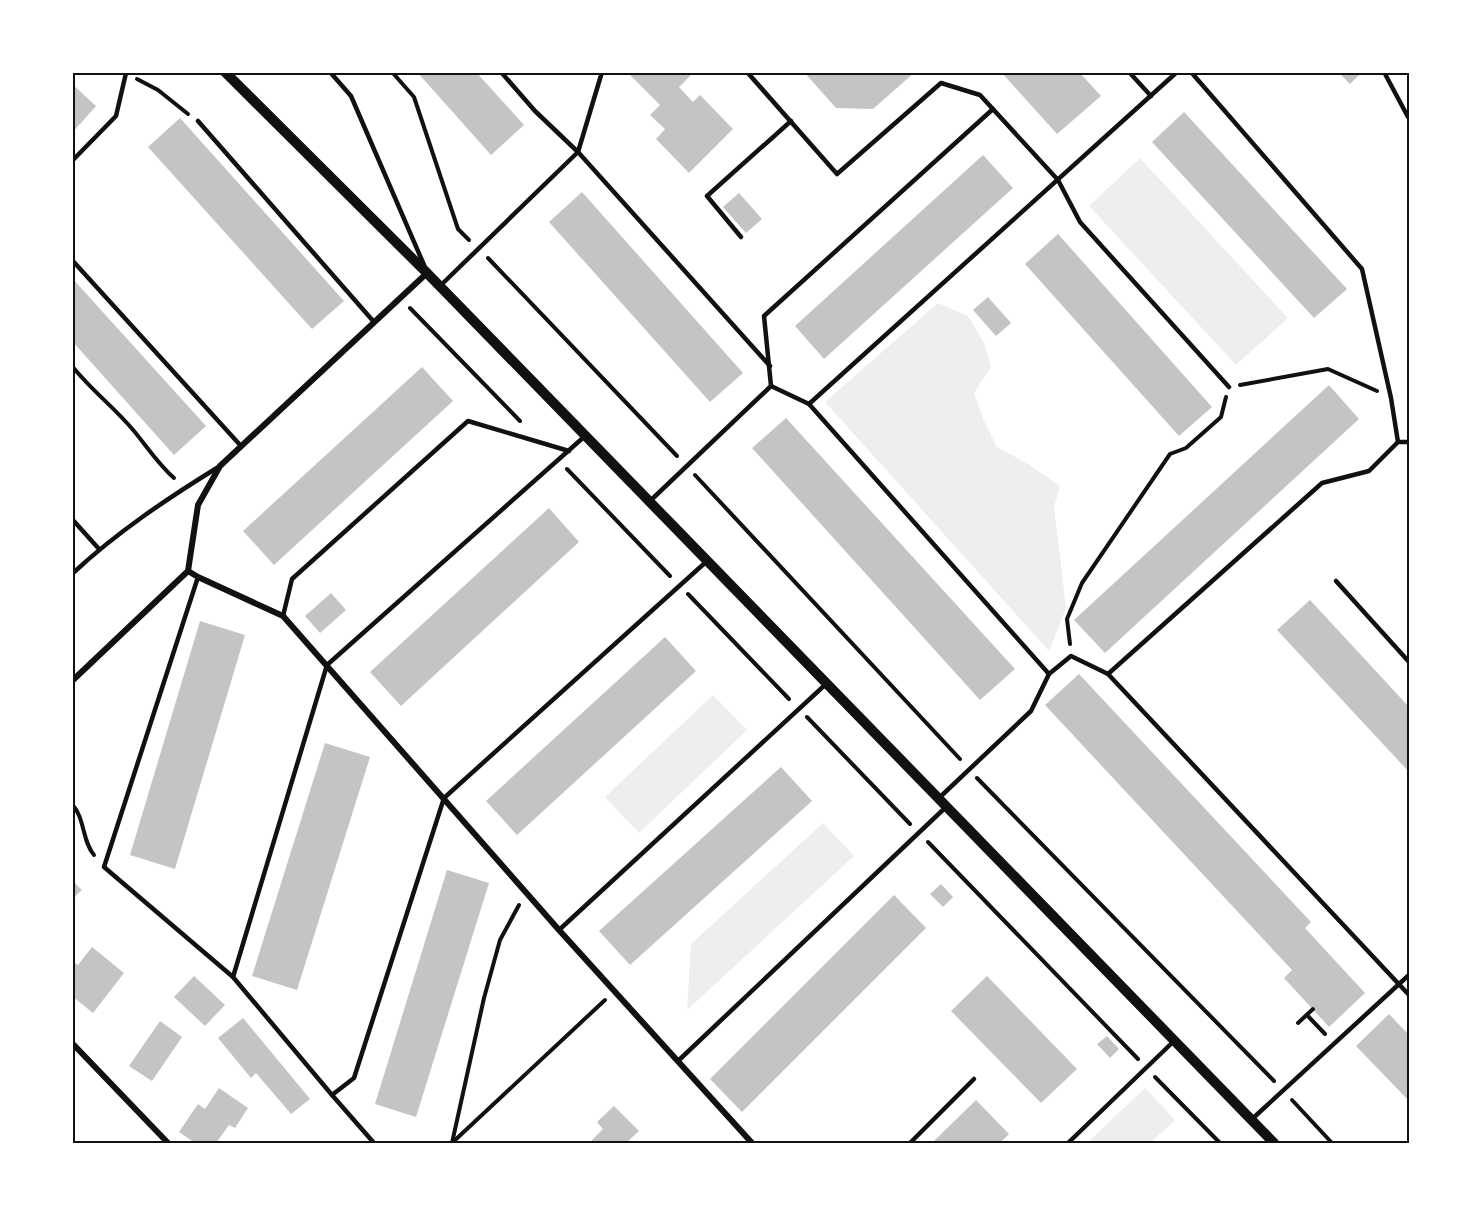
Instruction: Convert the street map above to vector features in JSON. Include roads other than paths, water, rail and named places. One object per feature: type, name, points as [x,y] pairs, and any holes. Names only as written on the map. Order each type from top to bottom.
[{"type":"street","points":[[225,72],[440,286],[1274,1143]]},
{"type":"street","points":[[72,681],[188,571],[198,505],[220,466],[427,273]]},
{"type":"street","points":[[188,571],[283,616],[559,930],[752,1143]]},
{"type":"street","points":[[72,1043],[168,1143]]},
{"type":"lane","points":[[330,72],[351,96],[427,273]]},
{"type":"lane","points":[[501,72],[535,111],[578,152],[770,366]]},
{"type":"lane","points":[[440,286],[578,152],[602,72]]},
{"type":"lane","points":[[747,72],[837,174],[940,83],[980,95],[1058,180],[1080,222],[1228,387]]},
{"type":"lane","points":[[1129,72],[1151,96]]},
{"type":"lane","points":[[809,404],[1178,72]]},
{"type":"lane","points":[[1191,72],[1362,269],[1391,398],[1398,442]]},
{"type":"lane","points":[[1384,72],[1408,117]]},
{"type":"lane","points":[[72,161],[116,116],[125,73]]},
{"type":"lane","points":[[650,501],[771,386],[764,315],[993,109]]},
{"type":"lane","points":[[741,237],[707,196],[791,121]]},
{"type":"lane","points":[[198,122],[375,322]]},
{"type":"lane","points":[[72,261],[241,446]]},
{"type":"lane","points":[[771,386],[809,404],[1049,674]]},
{"type":"lane","points":[[283,616],[292,579],[468,421],[569,451]]},
{"type":"lane","points":[[233,977],[327,665],[586,436]]},
{"type":"lane","points":[[1108,674],[1322,483],[1369,471],[1398,442],[1410,442]]},
{"type":"lane","points":[[72,574],[99,549],[220,466]]},
{"type":"lane","points":[[72,519],[99,549]]},
{"type":"lane","points":[[332,1095],[354,1078],[444,798],[707,561]]},
{"type":"lane","points":[[198,577],[104,867],[233,977],[374,1143]]},
{"type":"lane","points":[[1336,581],[1410,663]]},
{"type":"lane","points":[[678,1061],[943,803],[969,770],[1031,711],[1049,674],[1071,656],[1108,674],[1410,996]]},
{"type":"lane","points":[[559,930],[826,684]]},
{"type":"lane","points":[[1251,1120],[1410,974]]},
{"type":"lane","points":[[1068,1143],[1174,1041]]},
{"type":"lane","points":[[910,1143],[974,1079]]}]
